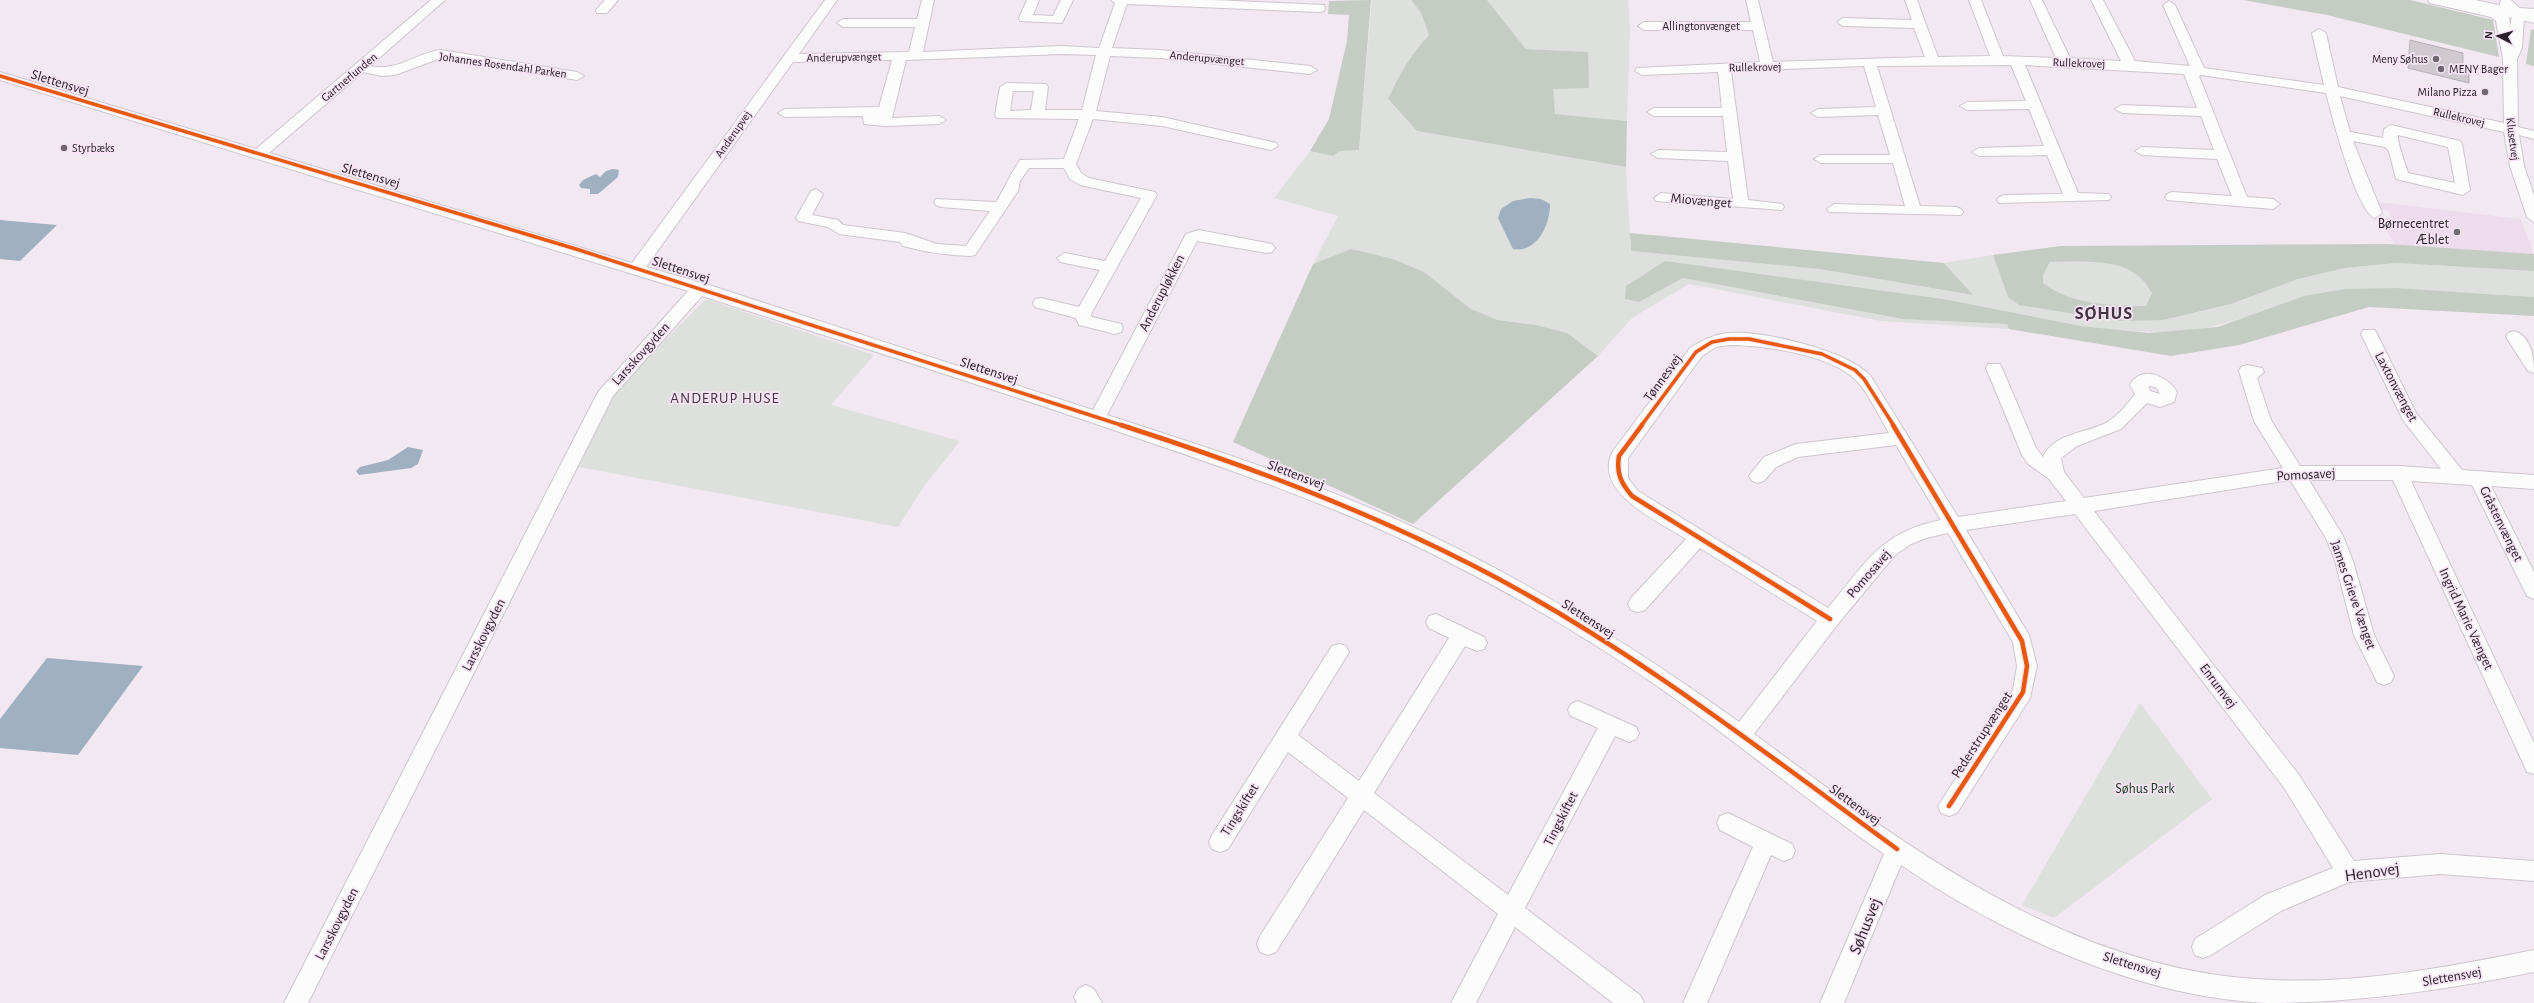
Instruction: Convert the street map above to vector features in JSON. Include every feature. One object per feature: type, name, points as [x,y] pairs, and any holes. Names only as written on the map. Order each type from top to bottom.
[{"type":"main road","points":[[2454,0],[2506,10],[2534,18]]},
{"type":"main road","points":[[2506,10],[2534,9]]},
{"type":"street","name":"Gartnerlunden","points":[[259,154],[439,0]]},
{"type":"street","points":[[602,10],[612,0]]},
{"type":"street","name":"Anderupvej","points":[[637,268],[831,0]]},
{"type":"street","points":[[915,56],[928,0]]},
{"type":"street","points":[[1033,0],[1025,18],[1057,20],[1067,0]]},
{"type":"street","points":[[1117,0],[1319,8]]},
{"type":"street","points":[[1068,164],[1088,114],[1104,52],[1122,0]]},
{"type":"street","name":"Allingtonvænget","points":[[1752,0],[1768,67]]},
{"type":"street","points":[[1911,0],[1932,62]]},
{"type":"street","points":[[1975,0],[1998,60]]},
{"type":"street","points":[[2036,0],[2065,62]]},
{"type":"street","points":[[2097,0],[2130,65]]},
{"type":"street","points":[[2434,0],[2495,14],[2506,10],[2534,13]]},
{"type":"street","points":[[2169,5],[2194,71],[2205,112],[2241,201]]},
{"type":"street","name":"Klusetvej","points":[[2506,10],[2510,59],[2511,129],[2517,167],[2534,216]]},
{"type":"street","points":[[1843,22],[1919,24]]},
{"type":"street","points":[[844,23],[922,23]]},
{"type":"street","name":"Allingtonvænget","points":[[1644,26],[1758,26]]},
{"type":"street","points":[[2319,33],[2343,135],[2361,186],[2375,213]]},
{"type":"street","name":"Anderupvænget","points":[[788,58],[915,56],[1019,51],[1104,52],[1160,54],[1310,70]]},
{"type":"street","name":"Johannes Rosendahl Parken","points":[[360,68],[388,72],[406,67],[427,56],[441,54],[577,76]]},
{"type":"street","name":"Anderupvænget","points":[[880,115],[900,56]]},
{"type":"street","name":"Rullekrovej","points":[[1642,71],[1998,60],[2130,65],[2266,79],[2332,90],[2405,104],[2534,135]]},
{"type":"street","points":[[2016,60],[2072,197]]},
{"type":"street","points":[[1870,64],[1900,159],[1914,211]]},
{"type":"street","name":"Miovænget","points":[[1724,68],[1741,204]]},
{"type":"street","name":"Slettensvej","points":[[0,76],[700,288],[1261,473],[1343,505],[1474,565],[1556,611],[1681,692],[1896,849],[1954,888],[2003,914],[2082,949],[2165,975],[2233,989],[2294,991],[2379,988],[2448,979],[2534,961]]},
{"type":"street","points":[[1967,106],[2035,105]]},
{"type":"street","points":[[2122,109],[2205,112]]},
{"type":"street","points":[[1818,113],[1885,111]]},
{"type":"street","points":[[1654,112],[1729,112]]},
{"type":"street","points":[[785,113],[880,115],[939,120]]},
{"type":"street","points":[[1038,114],[1088,114],[1146,119],[1271,146]]},
{"type":"street","points":[[2343,135],[2390,143],[2396,151],[2401,176],[2463,190],[2455,144],[2391,128],[2390,143]]},
{"type":"street","points":[[1979,152],[2053,150]]},
{"type":"street","points":[[2142,151],[2223,155]]},
{"type":"street","points":[[1658,154],[1735,157]]},
{"type":"street","points":[[1821,159],[1900,159]]},
{"type":"street","points":[[816,194],[803,218],[832,223],[839,229],[905,238],[908,242],[926,244],[934,249],[970,251],[998,207],[1013,188],[1012,181],[1025,163],[1068,164]]},
{"type":"street","points":[[1068,164],[1075,176],[1085,182],[1150,195],[1083,314]]},
{"type":"street","points":[[2004,200],[2104,197]]},
{"type":"street","points":[[2172,197],[2273,204]]},
{"type":"street","name":"Miovænget","points":[[1661,198],[1777,207]]},
{"type":"street","points":[[941,202],[998,207]]},
{"type":"street","points":[[1834,209],[1956,212]]},
{"type":"street","name":"Anderupløkken","points":[[1097,418],[1190,238],[1199,235],[1267,248]]},
{"type":"street","points":[[1065,258],[1110,267]]},
{"type":"street","name":"Larsskovgyden","points":[[296,1003],[606,392],[700,288]]},
{"type":"street","points":[[1042,304],[1083,314]]},
{"type":"street","points":[[1083,314],[1086,321],[1115,328]]},
{"type":"street","name":"Laxtonvænget","points":[[2369,334],[2409,416],[2456,476]]},
{"type":"street","points":[[2514,337],[2534,367]]},
{"type":"street","name":"Tønnesvej","points":[[1830,619],[1632,496],[1620,482],[1616,469],[1619,456],[1696,352],[1712,342],[1729,339],[1749,339],[1822,354],[1840,361],[1864,379],[1954,524]]},
{"type":"street","points":[[1994,368],[2028,450],[2034,459],[2055,474],[2081,505]]},
{"type":"street","name":"James Grieve Vænget","points":[[2256,372],[2246,371],[2263,421],[2334,536],[2344,561],[2364,635],[2384,676]]},
{"type":"street","points":[[2055,474],[2052,456],[2058,447],[2109,429],[2124,420],[2144,395]]},
{"type":"street","points":[[1758,476],[1770,462],[1796,451],[1902,438]]},
{"type":"street","name":"Pomosavej","points":[[1740,736],[1830,619],[1888,550],[1904,539],[1923,531],[1954,524],[2295,473],[2399,473],[2534,482]]},
{"type":"street","name":"Ingrid Marie Vænget","points":[[2399,473],[2534,764]]},
{"type":"street","name":"Gråstenvænget","points":[[2478,478],[2534,591]]},
{"type":"street","name":"Enrumvej","points":[[2081,505],[2292,782],[2348,872]]},
{"type":"street","name":"Pederstrupvænget","points":[[1949,806],[2023,692],[2027,666],[2022,641],[1954,524]]},
{"type":"street","points":[[1638,604],[1699,537]]},
{"type":"street","points":[[1268,944],[1362,795],[1470,639],[1436,622]]},
{"type":"street","name":"Tingskiftet","points":[[1220,842],[1339,652]]},
{"type":"street","name":"Tingskiftet","points":[[1463,1003],[1512,912],[1620,729],[1578,710]]},
{"type":"street","points":[[1286,738],[1632,1003]]},
{"type":"street","points":[[1695,1003],[1775,846],[1728,823]]},
{"type":"street","name":"Søhusvej","points":[[1832,1003],[1896,849]]},
{"type":"street","name":"Henovej","points":[[2203,947],[2273,903],[2348,872],[2440,864],[2534,871]]},
{"type":"shaded area","points":[[1371,0],[1359,150],[1340,151],[1333,156],[1310,151],[1329,119],[1347,41],[1349,15],[1328,14],[1329,1]]},
{"type":"shaded area","points":[[1411,0],[1487,0],[1526,49],[1588,52],[1589,88],[1553,89],[1555,114],[1627,121],[1626,167],[1417,131],[1388,99],[1396,82],[1416,50],[1429,35],[1421,13]]},
{"type":"shaded area","points":[[2243,0],[2410,0],[2493,20],[2499,57],[2327,15]]},
{"type":"shaded area","points":[[2531,29],[2534,30],[2534,66],[2526,64]]},
{"type":"shaded area","name":"Børnecentret Æblet","points":[[2377,202],[2521,219],[2534,254],[2395,245],[2379,217],[2392,218],[2389,211],[2380,208]]},
{"type":"shaded area","points":[[1630,233],[1944,263],[1973,295],[1819,269],[1631,251]]},
{"type":"shaded area","points":[[2387,244],[2534,254],[2534,271],[2396,263],[2345,268],[2298,279],[2231,304],[2163,320],[2119,321],[2019,305],[2008,297],[1993,255],[2061,246]],"holes":[[[2050,262],[2096,262],[2119,266],[2130,270],[2140,278],[2152,293],[2146,306],[2092,303],[2079,300],[2055,291],[2043,283],[2043,275]]]},
{"type":"shaded area","points":[[1351,249],[1393,259],[1424,272],[1471,309],[1498,320],[1536,325],[1567,333],[1598,356],[1413,524],[1233,442],[1313,264]]},
{"type":"shaded area","points":[[1665,261],[1943,299],[2081,326],[2149,333],[2218,327],[2304,296],[2345,289],[2396,288],[2534,297],[2534,316],[2369,307],[2239,345],[2171,356],[2009,329],[2007,324],[1903,319],[1683,278],[1639,302],[1625,299],[1626,286]]},
{"type":"green space","points":[[1372,0],[1411,0],[1421,13],[1429,35],[1422,42],[1406,65],[1388,100],[1417,131],[1626,167],[1631,251],[1819,269],[1972,295],[1944,263],[1993,255],[2008,297],[2163,320],[2231,304],[2298,279],[2345,268],[2396,263],[2534,271],[2534,297],[2396,288],[2239,319],[2199,329],[2160,332],[2081,326],[1665,261],[1639,302],[1683,278],[1903,319],[2007,324],[2009,329],[1881,321],[1689,284],[1632,318],[1598,356],[1566,333],[1536,325],[1498,320],[1471,309],[1424,272],[1351,249],[1313,264],[1338,216],[1274,198],[1310,151],[1333,156],[1340,151],[1359,149]]},
{"type":"green space","points":[[1487,0],[1628,0],[1630,28],[1627,121],[1555,114],[1552,89],[1588,52],[1526,49]]},
{"type":"green space","points":[[2084,261],[2119,265],[2138,275],[2152,293],[2146,306],[2105,305],[2079,301],[2055,291],[2043,283],[2043,275],[2050,262]]},
{"type":"green space","points":[[706,299],[874,355],[831,405],[960,441],[925,485],[898,527],[579,467],[614,390]]},
{"type":"green space","name":"Søhus Park","points":[[2140,703],[2212,799],[2054,918],[2022,905]]},
{"type":"water","points":[[613,169],[619,170],[618,177],[598,194],[590,194],[590,189],[581,188],[579,185],[583,180],[596,174],[600,177],[606,171]]},
{"type":"water","points":[[1530,198],[1541,199],[1550,204],[1545,229],[1529,247],[1513,249],[1498,218],[1501,209],[1513,201]]},
{"type":"water","points":[[0,220],[57,225],[20,261],[0,259]]},
{"type":"water","points":[[408,447],[423,450],[418,464],[411,468],[359,475],[356,471],[360,467],[388,460]]},
{"type":"water","points":[[47,658],[143,666],[78,755],[0,748],[0,719]]},
{"type":"building","name":"Meny Søhus","points":[[2410,40],[2463,53],[2463,66],[2469,68],[2469,83],[2408,68]]},
{"type":"cycle path","points":[[0,76],[576,249],[805,322],[1145,433],[1280,480],[1346,506],[1475,566],[1531,596],[1585,629],[1691,700],[1897,849]]},
{"type":"cycle path","points":[[1830,619],[1632,496],[1620,478],[1618,473],[1619,456],[1696,352],[1712,342],[1729,339],[1749,339],[1822,354],[1855,370],[1864,379],[1901,438],[2022,641],[2027,666],[2023,692],[1949,806]]},
{"type":"place","name":"Meny Søhus","points":[[2436,59]]},
{"type":"place","name":"MENY Bager","points":[[2441,69]]},
{"type":"place","name":"Milano Pizza","points":[[2485,92]]},
{"type":"place","name":"Styrbæks","points":[[64,148]]},
{"type":"place","name":"Børnecentret Æblet","points":[[2457,232]]},
{"type":"district","name":"SØHUS","points":[[2104,314]]},
{"type":"district","name":"ANDERUP HUSE","points":[[725,398]]}]
